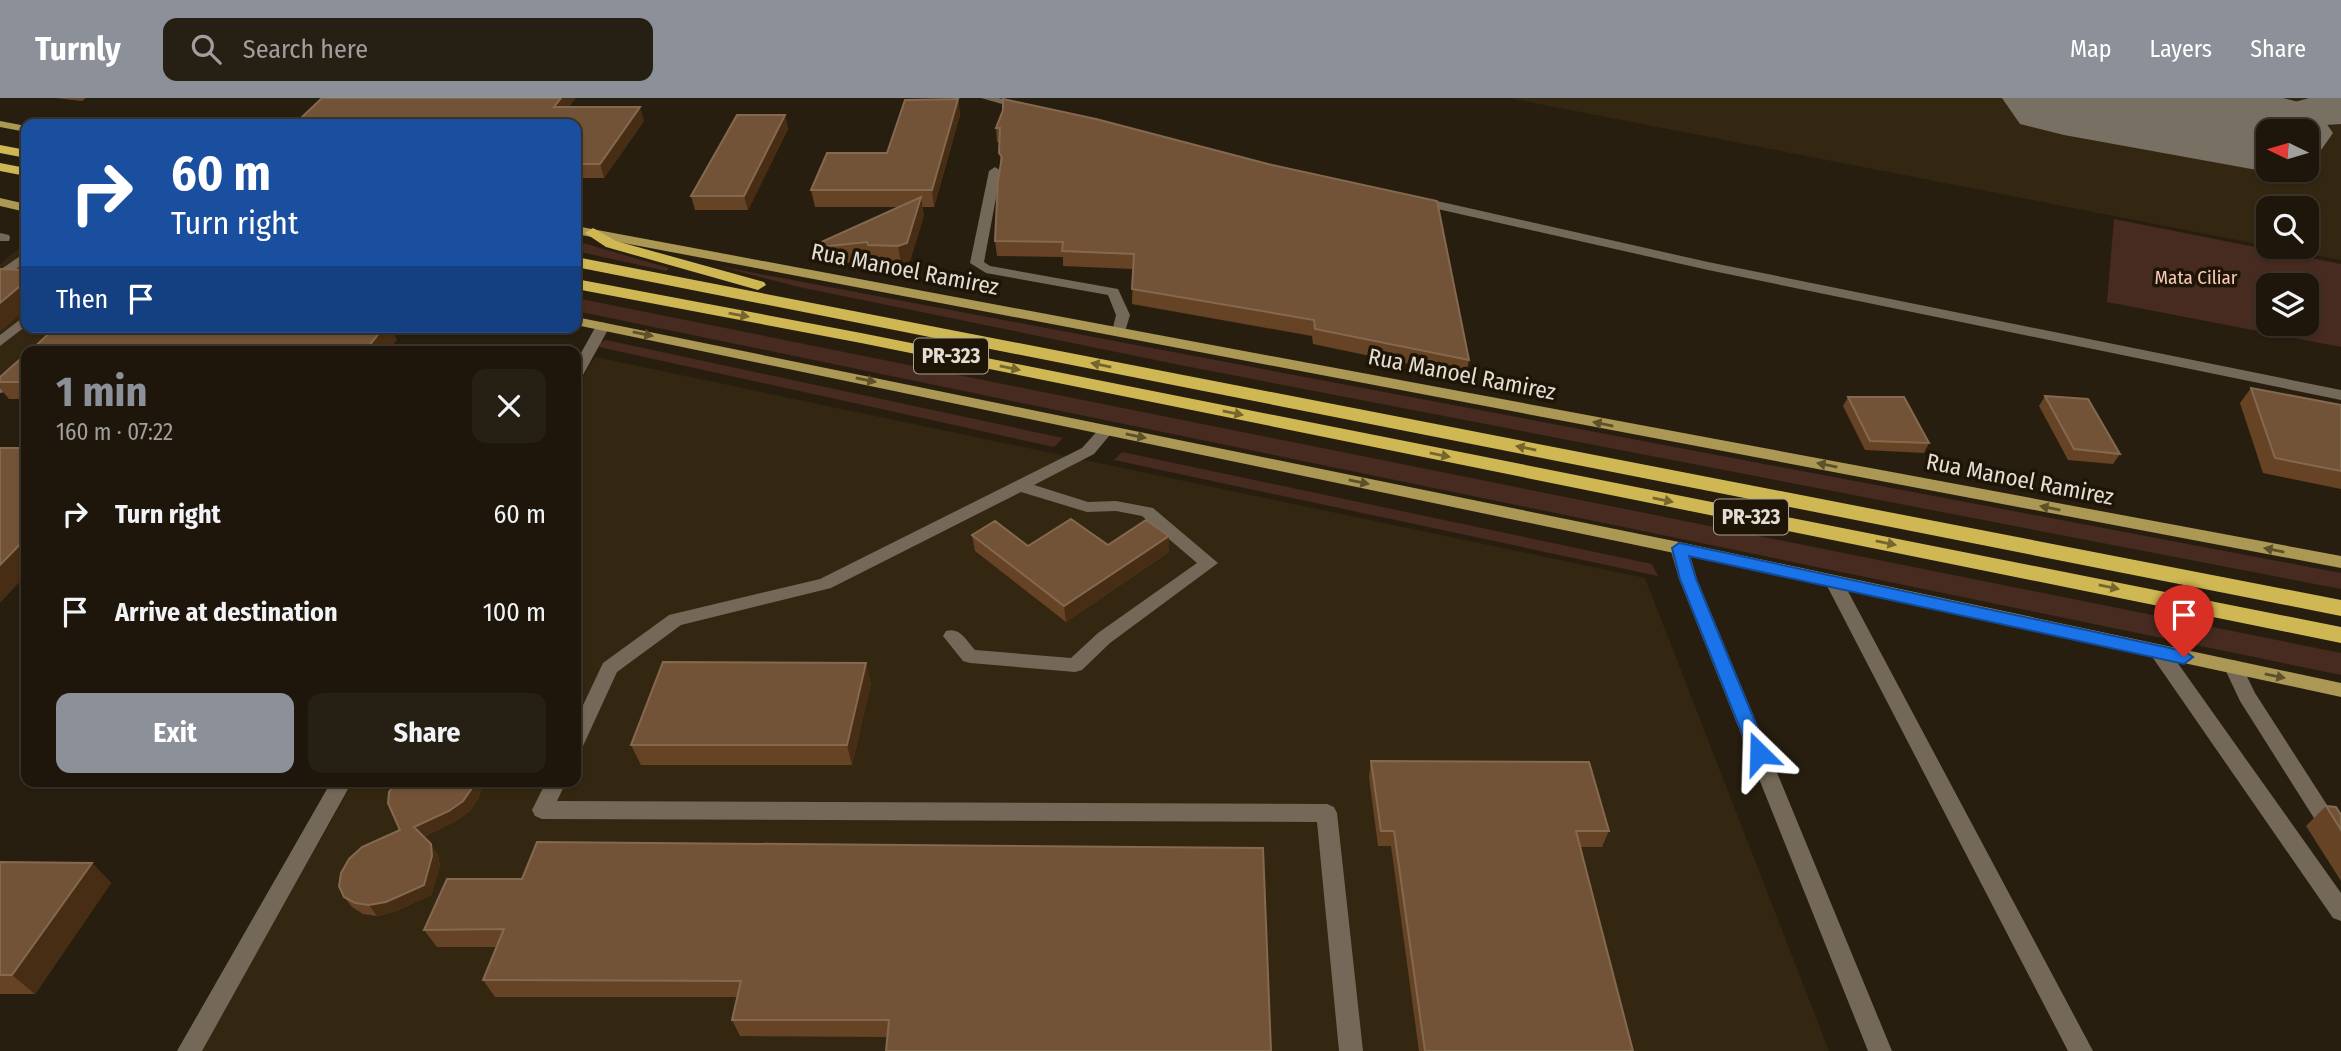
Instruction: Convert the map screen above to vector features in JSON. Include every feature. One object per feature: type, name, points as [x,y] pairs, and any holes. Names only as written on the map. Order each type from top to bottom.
[{"type":"highway","points":[[0,149],[21,153]]},
{"type":"highway","points":[[0,167],[21,171]]},
{"type":"highway","points":[[593,233],[611,244],[773,289],[962,324],[1063,357]]},
{"type":"highway","name":"PR-323","points":[[581,263],[2341,608]]},
{"type":"highway","name":"PR-323","points":[[581,285],[861,338],[2341,635]]},
{"type":"main road","points":[[0,124],[21,128]]},
{"type":"main road","points":[[0,202],[21,207]]},
{"type":"main road","name":"Rua Manoel Ramirez","points":[[581,231],[2341,562]]},
{"type":"main road","points":[[581,322],[1679,548],[2341,690]]},
{"type":"street","points":[[986,98],[1040,111]]},
{"type":"street","points":[[995,171],[977,262],[986,269],[1113,292],[1123,315],[1119,332]]},
{"type":"street","points":[[1403,197],[1708,266],[2095,343],[2341,396]]},
{"type":"street","points":[[0,276],[21,260]]},
{"type":"street","points":[[0,342],[21,323]]},
{"type":"street","points":[[581,366],[603,326]]},
{"type":"street","points":[[0,389],[21,370]]},
{"type":"street","points":[[581,729],[610,668],[675,620],[825,584],[1088,451],[1106,430]]},
{"type":"street","points":[[952,636],[970,656],[1075,665],[1104,638],[1209,562],[1147,512],[1116,506],[1087,507],[1021,486]]},
{"type":"street","points":[[1679,548],[1693,592],[1880,1051]]},
{"type":"street","points":[[1834,582],[2081,1051]]},
{"type":"street","points":[[2160,653],[2341,911]]},
{"type":"street","points":[[2233,667],[2248,696],[2331,828]]},
{"type":"street","points":[[189,1051],[339,787]]},
{"type":"street","points":[[554,787],[542,810],[1328,813],[1351,1051]]},
{"type":"shaded area","points":[[1509,98],[2341,98],[2341,260],[2319,256],[2319,196],[2256,196],[2256,244]]},
{"type":"shaded area","points":[[21,246],[21,333],[49,333],[35,346],[21,346],[21,358],[0,377],[0,264]]},
{"type":"shaded area","points":[[595,357],[1645,578],[1829,1051],[201,1051],[350,787],[581,787],[581,381]]},
{"type":"green space","name":"Mata Ciliar","points":[[2114,219],[2256,247],[2256,259],[2316,259],[2341,264],[2341,347],[2284,336],[2319,336],[2319,273],[2256,273],[2256,331],[2107,302]]},
{"type":"green space","points":[[581,242],[669,268],[666,271],[581,252]]},
{"type":"green space","points":[[718,266],[2341,573],[2341,589],[1185,366],[799,287]]},
{"type":"green space","points":[[581,299],[2341,653],[2341,675],[581,312]]},
{"type":"green space","points":[[606,340],[1063,438],[1054,447],[599,347],[600,343]]},
{"type":"green space","points":[[1122,452],[1652,564],[1658,576],[1114,460]]},
{"type":"building","points":[[322,98],[561,98],[554,107],[640,107],[600,164],[581,164],[581,119],[301,118]]},
{"type":"building","points":[[958,99],[932,190],[811,190],[827,153],[887,153],[905,100]]},
{"type":"building","points":[[1003,99],[1096,119],[1268,164],[1437,201],[1469,360],[1315,329],[1314,320],[1132,289],[1134,254],[1062,251],[1063,242],[995,241],[1002,157],[999,153],[1000,128],[996,128],[1003,110]]},
{"type":"building","points":[[737,115],[785,115],[744,196],[691,196]]},
{"type":"building","points":[[921,197],[907,243],[898,246],[868,245],[867,242],[820,247],[819,243]]},
{"type":"building","points":[[0,269],[21,270],[21,285],[0,303]]},
{"type":"building","points":[[50,333],[379,333],[369,346],[35,346]]},
{"type":"building","points":[[21,358],[21,382],[0,382],[0,377]]},
{"type":"building","points":[[2251,388],[2341,405],[2341,471],[2275,458]]},
{"type":"building","points":[[2045,396],[2088,399],[2120,454],[2074,449]]},
{"type":"building","points":[[1848,397],[1904,397],[1929,443],[1870,441]]},
{"type":"building","points":[[0,448],[21,448],[21,543],[0,565]]},
{"type":"building","points":[[1071,519],[1108,545],[1146,520],[1169,536],[1064,606],[972,535],[995,521],[1028,546]]},
{"type":"building","points":[[663,662],[866,663],[847,745],[631,745]]},
{"type":"building","points":[[1371,761],[1589,762],[1609,831],[1576,831],[1633,1051],[1425,1051],[1394,831],[1381,831]]},
{"type":"building","points":[[393,787],[472,787],[463,801],[449,811],[414,827],[431,844],[432,856],[424,885],[386,902],[369,905],[355,903],[344,897],[339,886],[341,873],[349,859],[362,847],[400,830],[388,803],[389,792]]},
{"type":"building","points":[[2326,806],[2336,807],[2341,815],[2341,830]]},
{"type":"building","points":[[537,842],[1263,848],[1271,1051],[886,1051],[889,1020],[732,1020],[741,981],[483,980],[504,929],[424,930],[447,879],[522,879]]},
{"type":"building","points":[[0,862],[92,863],[12,975],[0,975]]},
{"type":"taxiway","points":[[2235,127],[2263,128],[2322,110],[2341,109]]},
{"type":"runway","points":[[2064,98],[2256,131]]},
{"type":"route","points":[[1759,753],[1688,579],[1679,548],[2184,657]]}]
